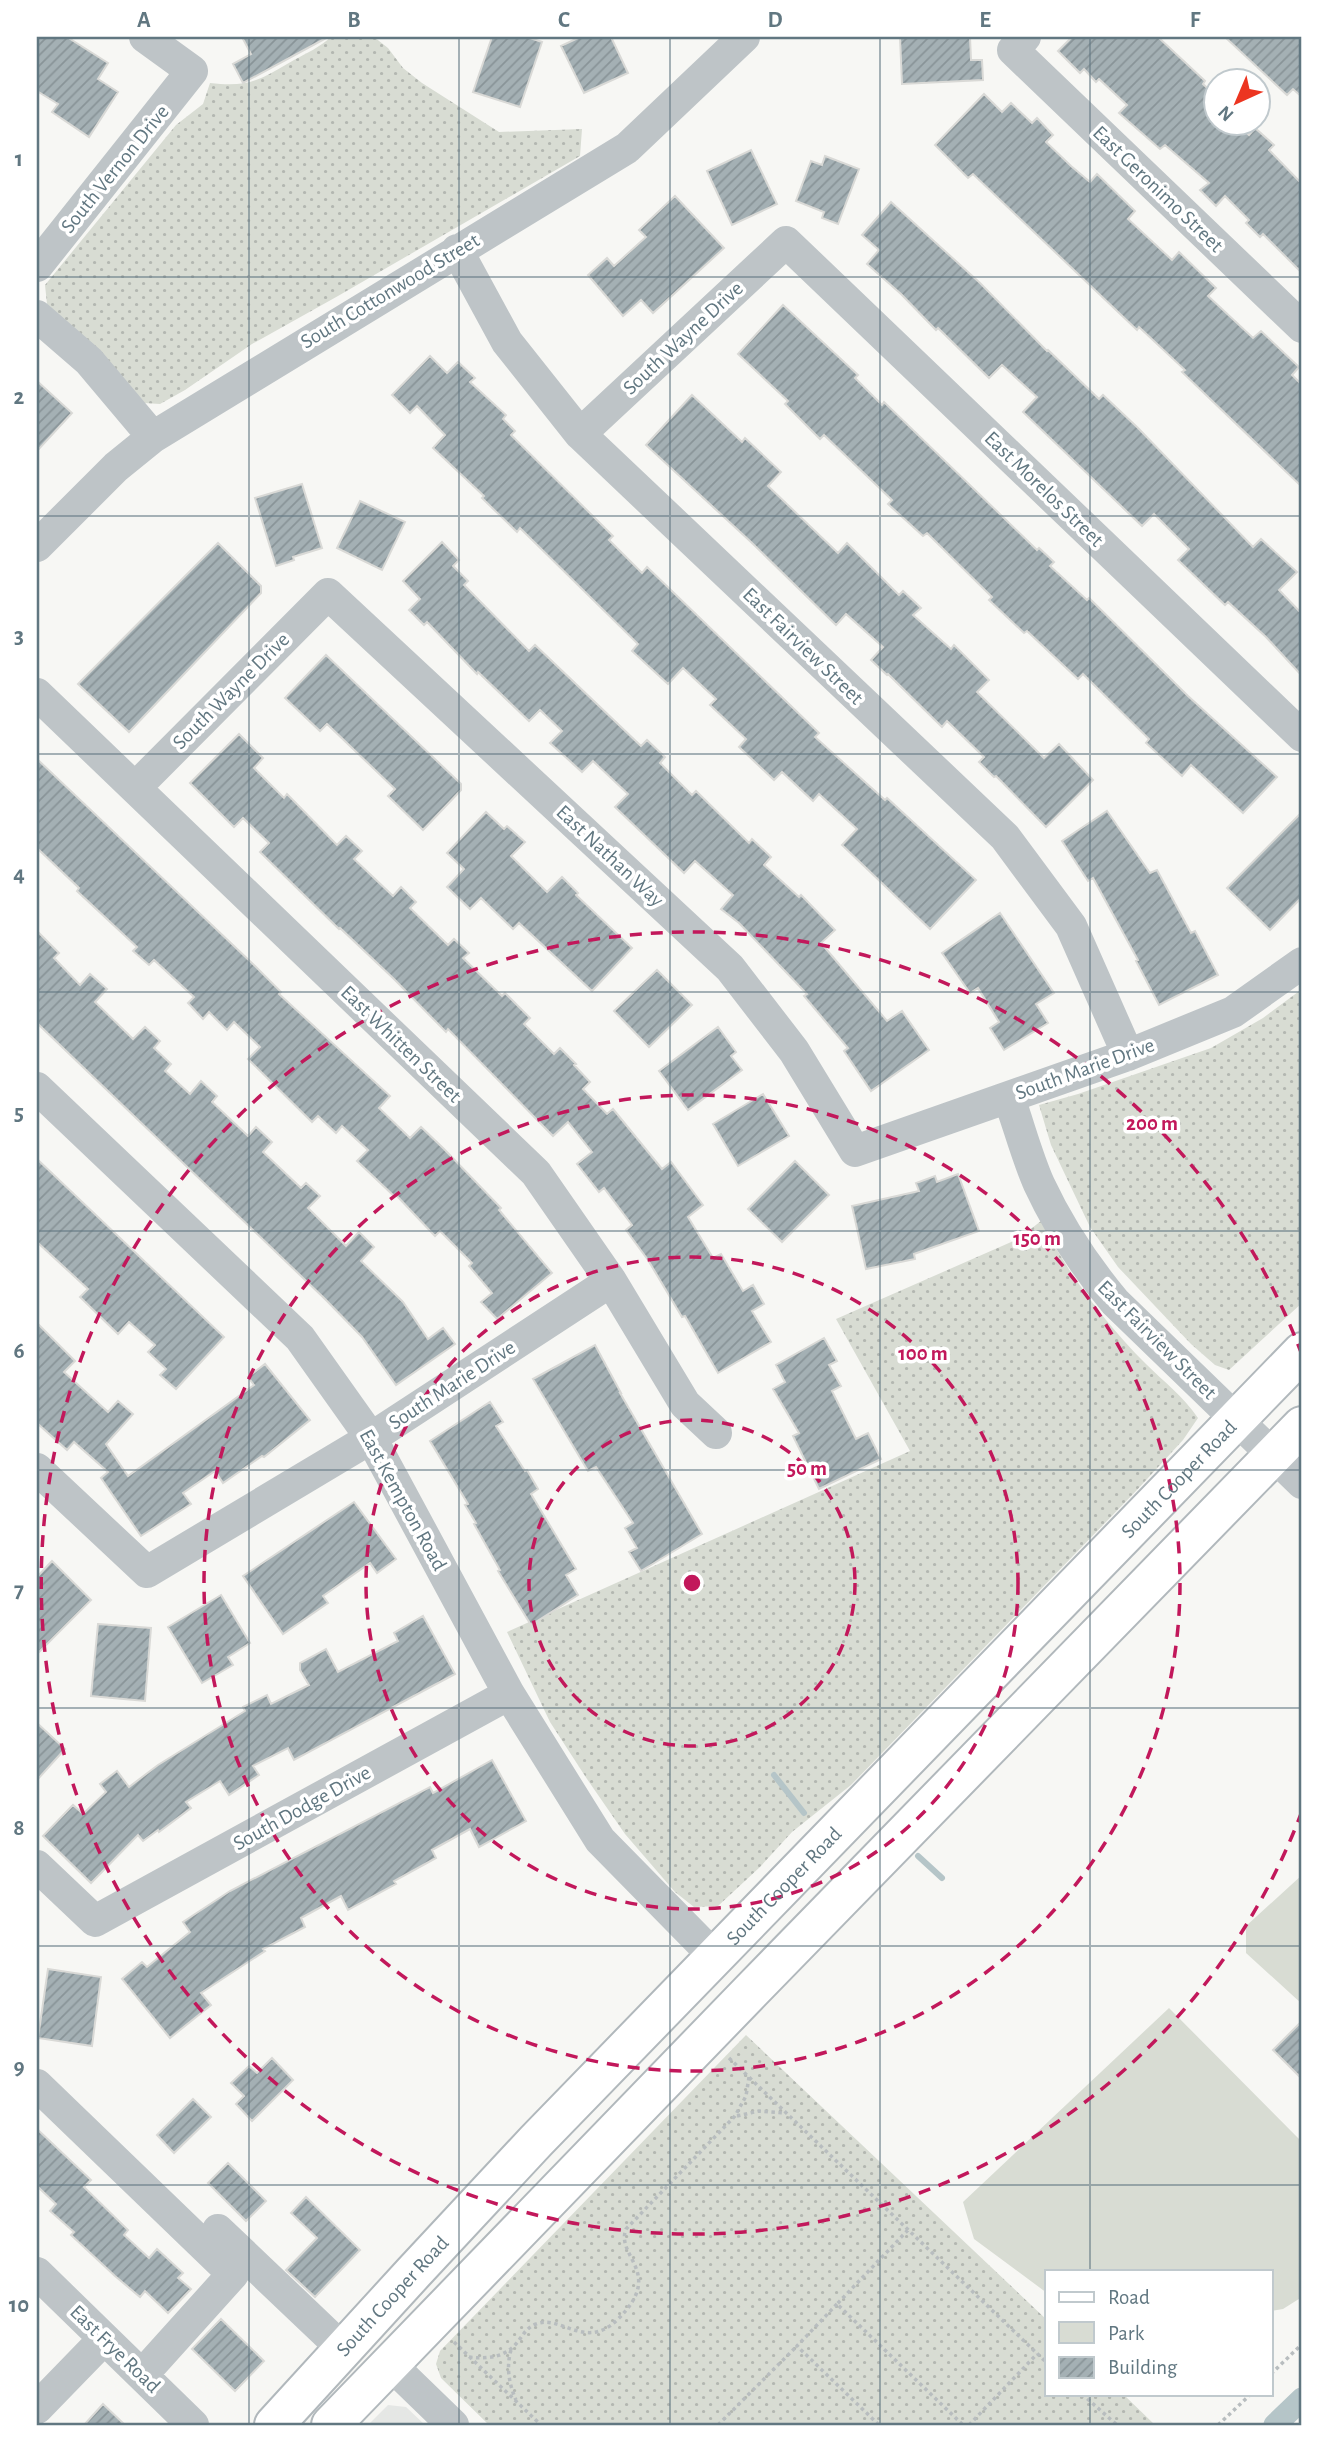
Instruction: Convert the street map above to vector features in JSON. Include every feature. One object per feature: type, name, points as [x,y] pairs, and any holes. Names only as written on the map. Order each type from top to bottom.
[{"type":"main road","name":"South Cooper Road","points":[[274,2425],[519,2160],[714,1956],[1302,1352]]},
{"type":"main road","name":"South Cooper Road","points":[[331,2425],[1302,1426]]},
{"type":"main road","points":[[714,1956],[750,1992]]},
{"type":"main road","points":[[351,2342],[390,2364]]},
{"type":"street","name":"South Vernon Drive","points":[[37,266],[192,71],[145,37]]},
{"type":"street","name":"South Cottonwood Street","points":[[37,546],[116,467],[153,436],[627,148],[744,37]]},
{"type":"street","name":"East Geronimo Street","points":[[1019,43],[1302,327]]},
{"type":"street","name":"South Wayne Drive","points":[[580,434],[786,242]]},
{"type":"street","name":"East Morelos Street","points":[[786,242],[1302,736]]},
{"type":"street","name":"East Fairview Street","points":[[457,250],[507,342],[580,434],[1005,837],[1071,926],[1128,1055]]},
{"type":"street","points":[[37,316],[89,361],[153,436]]},
{"type":"street","name":"South Wayne Drive","points":[[135,788],[328,594]]},
{"type":"street","name":"East Nathan Way","points":[[328,594],[730,968],[794,1051],[855,1150]]},
{"type":"street","name":"East Whitten Street","points":[[37,694],[536,1173],[611,1281],[685,1404],[716,1433]]},
{"type":"street","name":"South Marie Drive","points":[[855,1150],[1128,1055],[1233,1012],[1302,963]]},
{"type":"street","name":"East Kempton Road","points":[[37,1088],[300,1338],[371,1438],[509,1694],[600,1840],[714,1956]]},
{"type":"street","name":"East Fairview Street","points":[[1009,1098],[1039,1184],[1094,1277],[1115,1302],[1302,1483]]},
{"type":"street","name":"South Marie Drive","points":[[37,1469],[147,1572],[371,1438],[611,1281]]},
{"type":"street","name":"South Dodge Drive","points":[[37,1866],[95,1921],[509,1694]]},
{"type":"street","points":[[37,2085],[233,2274],[142,2375]]},
{"type":"street","points":[[201,2213],[351,2342]]},
{"type":"street","name":"East Frye Road","points":[[37,2273],[193,2425]]},
{"type":"street","points":[[37,2408],[104,2339]]},
{"type":"street","points":[[390,2364],[453,2425]]},
{"type":"path","points":[[729,2058],[1045,2361]]},
{"type":"path","points":[[469,2357],[491,2358],[511,2348],[529,2327],[540,2322],[582,2334],[614,2323],[630,2306],[640,2277],[625,2241],[626,2229],[735,2116],[746,2096],[748,2077]]},
{"type":"path","points":[[735,2116],[760,2111],[786,2113]]},
{"type":"path","points":[[718,2425],[908,2230]]},
{"type":"path","points":[[837,2304],[962,2425]]},
{"type":"path","points":[[453,2342],[541,2425]]},
{"type":"path","points":[[1272,2373],[1302,2344]]},
{"type":"path","points":[[797,2346],[878,2425]]},
{"type":"path","points":[[511,2348],[510,2387],[516,2402]]},
{"type":"path","points":[[969,2425],[1037,2354]]},
{"type":"path","points":[[1084,2396],[1117,2425]]},
{"type":"path","points":[[1218,2425],[1249,2396]]},
{"type":"shaded area","points":[[388,2405],[406,2407],[425,2425],[368,2425]]},
{"type":"green space","points":[[331,37],[374,37],[388,48],[403,68],[422,83],[499,132],[582,129],[580,156],[252,344],[185,390],[160,404],[144,403],[47,304],[45,285],[176,125],[203,104],[210,83],[235,84],[255,80],[313,50]]},
{"type":"green space","points":[[1302,989],[1302,1303],[1229,1370],[1215,1365],[1191,1344],[1118,1267],[1090,1227],[1051,1145],[1039,1105],[1211,1048],[1263,1018]]},
{"type":"green space","points":[[1041,1221],[1063,1260],[1101,1314],[1198,1418],[1183,1440],[1136,1491],[851,1785],[792,1832],[760,1867],[718,1906],[694,1907],[675,1892],[625,1834],[587,1779],[550,1722],[507,1632],[910,1451],[836,1319],[1018,1239]]},
{"type":"green space","points":[[1302,1875],[1302,2004],[1246,1953],[1246,1926]]},
{"type":"green space","points":[[1169,2008],[1302,2142],[1302,2297],[1283,2309],[1272,2311],[1272,2270],[1045,2270],[1045,2292],[974,2239],[963,2202]]},
{"type":"green space","points":[[746,2035],[1045,2318],[1045,2396],[1125,2396],[1155,2425],[489,2425],[441,2378],[436,2364],[440,2351]]},
{"type":"building","points":[[37,37],[67,37],[108,63],[98,79],[118,92],[89,137],[52,112],[58,104],[37,91]]},
{"type":"building","points":[[242,37],[328,37],[243,83],[233,64],[251,54]]},
{"type":"building","points":[[492,37],[527,37],[542,42],[520,107],[473,92]]},
{"type":"building","points":[[580,37],[611,37],[628,73],[584,93],[561,46]]},
{"type":"building","points":[[900,37],[970,37],[971,60],[982,60],[983,80],[902,84]]},
{"type":"building","points":[[1072,37],[1158,37],[1202,78],[1202,136],[1264,136],[1274,145],[1269,150],[1302,184],[1302,273],[1263,234],[1260,237],[1246,223],[1249,220],[1225,196],[1216,206],[1200,190],[1209,183],[1165,145],[1160,149],[1119,113],[1127,105],[1099,79],[1096,82],[1084,69],[1080,73],[1058,51]]},
{"type":"building","points":[[1225,37],[1302,37],[1302,97],[1293,89],[1287,95],[1272,81],[1272,66],[1256,66]]},
{"type":"building","points":[[984,94],[1002,112],[1011,103],[1032,123],[1037,118],[1053,135],[1046,142],[1071,166],[1090,182],[1097,174],[1135,211],[1128,219],[1172,260],[1179,252],[1216,288],[1208,296],[1253,338],[1261,331],[1299,367],[1292,375],[1302,385],[1302,487],[1139,327],[1137,330],[973,174],[968,178],[935,145]]},
{"type":"building","points":[[751,150],[777,204],[732,225],[707,171]]},
{"type":"building","points":[[825,156],[859,169],[838,224],[822,218],[824,212],[796,201],[811,161],[822,165]]},
{"type":"building","points":[[675,196],[724,248],[653,313],[641,300],[623,316],[588,275],[607,258],[614,266],[646,237],[639,230]]},
{"type":"building","points":[[891,202],[980,283],[1099,399],[1103,395],[1138,428],[1253,547],[1261,539],[1297,572],[1279,590],[1302,614],[1302,676],[1266,637],[1228,602],[1225,605],[1178,560],[1189,549],[1154,514],[1142,526],[1023,412],[1037,397],[1002,365],[989,378],[867,264],[879,250],[862,235]]},
{"type":"building","points":[[783,305],[858,375],[855,378],[882,405],[884,402],[1037,550],[1039,548],[1054,562],[1050,566],[1087,600],[1089,598],[1188,696],[1277,777],[1243,813],[1191,765],[1182,776],[1146,743],[1149,739],[1083,674],[1078,679],[1027,631],[1024,633],[989,600],[992,597],[927,533],[923,536],[888,504],[892,500],[824,435],[820,439],[785,404],[788,401],[738,354]]},
{"type":"building","points":[[430,356],[447,373],[458,362],[475,378],[470,382],[506,415],[503,419],[515,431],[511,435],[613,536],[609,540],[642,573],[647,567],[819,733],[815,737],[885,800],[887,798],[976,880],[930,929],[842,845],[857,829],[819,794],[813,801],[782,772],[774,780],[739,747],[746,739],[710,705],[716,699],[683,668],[668,684],[632,651],[638,644],[520,528],[517,532],[482,498],[484,496],[433,448],[445,435],[417,406],[410,413],[392,395]]},
{"type":"building","points":[[37,381],[72,413],[37,451]]},
{"type":"building","points":[[692,395],[742,442],[745,438],[781,472],[768,486],[838,553],[847,543],[899,595],[903,591],[921,608],[913,615],[951,649],[954,645],[989,680],[977,692],[1044,758],[1059,744],[1093,780],[1046,827],[979,762],[984,757],[947,721],[942,727],[871,660],[883,647],[846,614],[836,625],[646,445]]},
{"type":"building","points":[[302,484],[322,548],[293,557],[294,560],[276,566],[255,498]]},
{"type":"building","points":[[360,501],[405,522],[382,570],[337,548]]},
{"type":"building","points":[[442,542],[459,560],[453,566],[468,581],[464,585],[529,651],[535,645],[641,746],[647,740],[665,757],[660,763],[692,795],[696,791],[749,843],[752,839],[771,857],[764,865],[799,897],[801,895],[835,930],[821,943],[887,1021],[902,1011],[929,1050],[871,1091],[844,1051],[848,1048],[804,996],[807,994],[739,923],[721,909],[733,895],[695,861],[684,873],[615,807],[628,794],[593,761],[582,772],[550,743],[562,731],[540,710],[529,721],[478,672],[477,674],[427,622],[424,625],[409,610],[420,599],[403,581]]},
{"type":"building","points":[[218,543],[261,586],[261,593],[129,732],[78,684]]},
{"type":"building","points":[[326,655],[461,784],[461,790],[423,830],[388,796],[395,789],[327,724],[320,731],[285,698]]},
{"type":"building","points":[[239,734],[263,758],[254,768],[284,798],[287,794],[337,845],[346,836],[362,851],[354,859],[393,896],[401,887],[416,902],[410,908],[448,945],[454,939],[469,953],[463,958],[502,996],[505,993],[530,1018],[524,1024],[554,1054],[560,1048],[576,1064],[574,1065],[590,1082],[583,1089],[607,1114],[613,1109],[662,1169],[671,1162],[703,1205],[688,1217],[713,1258],[721,1254],[743,1291],[753,1285],[764,1304],[752,1311],[771,1342],[718,1373],[685,1316],[682,1317],[648,1260],[626,1230],[632,1225],[604,1188],[599,1192],[577,1164],[592,1152],[568,1122],[553,1136],[448,1029],[446,1032],[260,852],[269,843],[243,818],[234,827],[190,783]]},
{"type":"building","points":[[37,759],[255,966],[281,992],[279,994],[390,1096],[379,1108],[410,1138],[421,1127],[444,1149],[501,1208],[499,1210],[552,1273],[497,1319],[481,1302],[492,1293],[469,1266],[472,1263],[440,1231],[435,1236],[396,1195],[357,1161],[368,1150],[342,1126],[336,1133],[318,1116],[312,1122],[248,1059],[260,1047],[234,1022],[227,1030],[209,1012],[203,1019],[188,1003],[194,997],[154,960],[149,965],[133,951],[137,947],[77,891],[79,888],[37,848]]},
{"type":"building","points":[[1107,811],[1150,873],[1157,870],[1191,933],[1195,931],[1218,975],[1159,1005],[1136,961],[1138,960],[1093,878],[1088,881],[1062,841]]},
{"type":"building","points":[[486,812],[504,829],[507,826],[525,842],[511,856],[547,892],[562,877],[578,893],[576,895],[632,948],[592,991],[519,923],[513,929],[481,898],[470,909],[447,887],[464,869],[447,853]]},
{"type":"building","points":[[1302,812],[1302,897],[1270,930],[1227,888]]},
{"type":"building","points":[[1000,913],[1054,993],[1036,1004],[1048,1023],[1004,1050],[990,1028],[999,1022],[978,988],[970,993],[942,953]]},
{"type":"building","points":[[37,931],[59,953],[54,958],[80,985],[90,974],[107,989],[95,1002],[133,1039],[145,1027],[160,1041],[154,1048],[171,1064],[165,1071],[190,1094],[201,1081],[217,1096],[212,1102],[248,1136],[256,1127],[272,1142],[263,1152],[301,1188],[306,1183],[320,1196],[308,1208],[346,1246],[359,1232],[374,1247],[361,1261],[403,1302],[428,1339],[443,1328],[455,1344],[396,1385],[362,1337],[325,1299],[37,1023]]},
{"type":"building","points":[[657,970],[692,1005],[649,1047],[614,1011]]},
{"type":"building","points":[[718,1027],[736,1052],[731,1056],[742,1070],[688,1110],[659,1071]]},
{"type":"building","points":[[763,1094],[789,1136],[738,1166],[713,1124]]},
{"type":"building","points":[[37,1159],[224,1337],[176,1389],[160,1375],[166,1369],[148,1352],[155,1345],[129,1322],[118,1334],[80,1297],[88,1289],[37,1242]]},
{"type":"building","points":[[795,1161],[829,1195],[782,1242],[748,1209]]},
{"type":"building","points":[[958,1174],[979,1231],[914,1254],[915,1259],[866,1269],[852,1206],[919,1191],[916,1183],[935,1176],[937,1182]]},
{"type":"building","points":[[37,1323],[75,1361],[64,1372],[108,1412],[118,1401],[133,1414],[106,1444],[128,1476],[254,1385],[248,1377],[265,1364],[310,1420],[264,1457],[223,1483],[215,1471],[183,1493],[191,1504],[141,1536],[101,1478],[108,1472],[74,1442],[67,1450],[37,1423]]},
{"type":"building","points":[[824,1338],[837,1361],[829,1365],[841,1386],[832,1391],[856,1439],[868,1433],[881,1459],[819,1489],[793,1436],[799,1433],[773,1389],[785,1382],[776,1365]]},
{"type":"building","points":[[595,1345],[702,1534],[641,1571],[629,1552],[637,1548],[625,1528],[633,1523],[596,1467],[588,1471],[533,1379]]},
{"type":"building","points":[[490,1402],[503,1422],[496,1426],[538,1489],[531,1494],[576,1569],[566,1575],[578,1595],[531,1625],[498,1571],[500,1570],[465,1505],[468,1504],[430,1441]]},
{"type":"building","points":[[354,1502],[396,1559],[377,1573],[370,1563],[323,1596],[328,1603],[283,1634],[243,1576]]},
{"type":"building","points":[[52,1561],[91,1600],[37,1654],[37,1577]]},
{"type":"building","points":[[221,1595],[250,1643],[228,1657],[233,1665],[202,1683],[168,1627]]},
{"type":"building","points":[[423,1616],[455,1674],[294,1760],[288,1748],[253,1766],[259,1775],[229,1795],[220,1781],[186,1802],[191,1808],[159,1832],[158,1830],[143,1841],[138,1835],[91,1883],[43,1836],[73,1805],[83,1814],[106,1792],[100,1784],[117,1771],[129,1787],[158,1765],[245,1711],[243,1707],[267,1695],[271,1704],[309,1685],[300,1670],[300,1663],[326,1649],[338,1672],[398,1641],[394,1633]]},
{"type":"building","points":[[98,1624],[151,1628],[145,1701],[91,1696]]},
{"type":"building","points":[[37,1723],[65,1749],[37,1780]]},
{"type":"building","points":[[492,1760],[526,1821],[479,1847],[470,1829],[432,1850],[436,1858],[348,1910],[341,1896],[301,1918],[305,1927],[263,1949],[265,1951],[201,1993],[211,2005],[170,2038],[122,1979],[142,1962],[147,1967],[190,1932],[183,1922],[230,1891],[430,1787],[433,1793]]},
{"type":"building","points":[[48,1969],[101,1977],[92,2046],[38,2038]]},
{"type":"building","points":[[1302,2021],[1302,2079],[1273,2050]]},
{"type":"building","points":[[272,2058],[293,2080],[252,2121],[236,2104],[244,2096],[231,2083],[249,2066],[257,2073]]},
{"type":"building","points":[[193,2099],[211,2117],[174,2153],[157,2135]]},
{"type":"building","points":[[37,2129],[91,2180],[84,2187],[128,2230],[124,2235],[149,2258],[157,2249],[183,2273],[178,2278],[191,2289],[168,2313],[145,2291],[140,2297],[115,2276],[71,2235],[74,2232],[50,2211],[56,2204],[37,2186]]},
{"type":"building","points":[[228,2163],[266,2201],[246,2221],[208,2183]]},
{"type":"building","points":[[306,2197],[360,2250],[315,2297],[286,2270],[317,2238],[291,2213]]},
{"type":"building","points":[[221,2319],[264,2361],[235,2391],[192,2349]]},
{"type":"building","points":[[103,2404],[125,2425],[84,2425]]},
{"type":"waterway","points":[[774,1775],[804,1813]]},
{"type":"waterway","points":[[918,1856],[942,1878]]},
{"type":"waterway","points":[[1275,2425],[1302,2399]]}]
